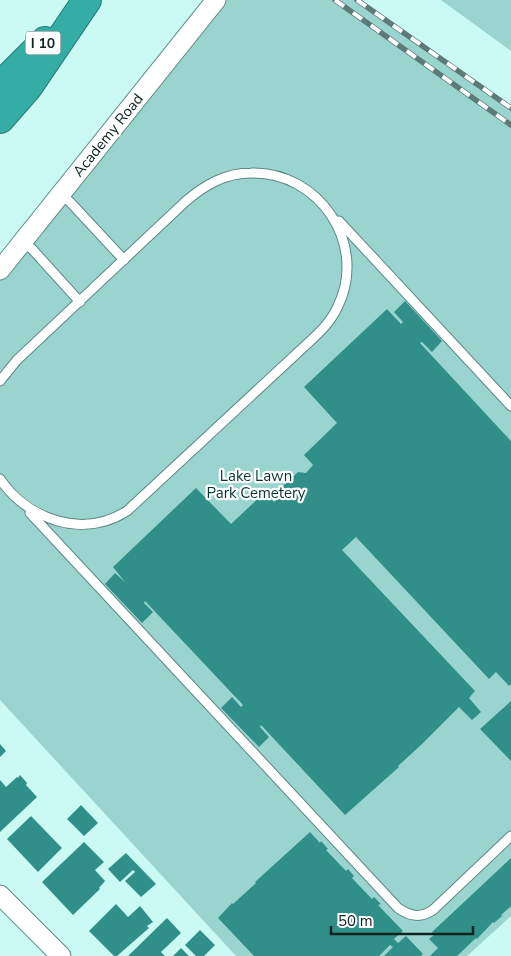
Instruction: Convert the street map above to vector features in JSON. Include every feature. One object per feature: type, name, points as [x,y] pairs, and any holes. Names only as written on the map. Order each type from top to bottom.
[{"type":"highway","name":"I 10","points":[[0,86],[86,0]]},
{"type":"highway","points":[[0,119],[28,87],[86,0]]},
{"type":"street","name":"Academy Road","points":[[0,270],[216,0]]},
{"type":"street","points":[[0,895],[61,956]]},
{"type":"lane","points":[[0,381],[17,360],[199,190],[212,182],[227,177],[251,173],[282,177],[310,192],[511,406]]},
{"type":"lane","points":[[61,194],[124,260]]},
{"type":"lane","points":[[20,502],[48,518],[72,524],[96,523],[119,516],[141,499],[307,344],[335,313],[344,291],[347,276],[344,244],[339,229],[327,209]]},
{"type":"lane","points":[[22,242],[32,249],[80,302]]},
{"type":"lane","points":[[0,479],[398,908],[407,914],[425,916],[434,910],[511,836]]},
{"type":"green space","name":"Lake Lawn Park Cemetery","points":[[216,0],[357,0],[511,108],[511,916],[467,956],[236,956],[0,700],[0,270]]},
{"type":"green space","points":[[441,0],[511,0],[511,51]]},
{"type":"building","points":[[405,301],[442,341],[432,352],[422,342],[420,343],[511,441],[511,684],[509,686],[496,672],[489,679],[356,537],[342,550],[475,691],[469,698],[481,712],[472,720],[459,707],[399,767],[345,815],[261,725],[260,727],[269,737],[259,747],[221,708],[232,697],[241,707],[243,705],[145,601],[144,603],[153,612],[142,623],[105,584],[115,573],[125,582],[113,567],[196,488],[231,524],[265,492],[274,502],[281,495],[280,493],[283,490],[280,489],[298,472],[306,473],[313,465],[304,455],[337,423],[304,387],[387,309],[401,324],[403,322],[394,312]]},
{"type":"building","points":[[511,701],[511,761],[480,729]]},
{"type":"building","points":[[0,744],[6,751],[0,757]]},
{"type":"building","points":[[20,775],[37,797],[0,832],[0,780],[6,787]]},
{"type":"building","points":[[81,805],[98,823],[84,836],[67,819]]},
{"type":"building","points":[[31,816],[62,848],[38,872],[7,839]]},
{"type":"building","points":[[310,832],[320,843],[321,841],[328,849],[326,850],[346,871],[348,869],[354,876],[352,878],[372,899],[374,897],[381,904],[378,905],[403,931],[394,939],[398,943],[406,936],[423,954],[421,956],[384,956],[393,947],[390,945],[379,956],[254,956],[218,918]]},
{"type":"building","points":[[84,842],[104,862],[95,870],[105,881],[100,889],[73,915],[42,882]]},
{"type":"building","points":[[126,853],[156,884],[141,897],[125,881],[135,872],[133,870],[120,882],[108,869]]},
{"type":"building","points":[[511,858],[511,908],[457,956],[430,956],[438,948],[429,939],[434,935],[432,932]]},
{"type":"building","points":[[116,904],[128,917],[140,906],[153,922],[147,926],[149,928],[117,956],[114,956],[89,931]]},
{"type":"building","points":[[167,918],[181,933],[161,952],[165,956],[128,956]]},
{"type":"building","points":[[200,930],[215,945],[204,956],[196,956],[185,945]]},
{"type":"building","points":[[181,948],[189,956],[173,956]]},
{"type":"railway","points":[[335,0],[511,125]]},
{"type":"railway","points":[[357,0],[511,108]]}]
